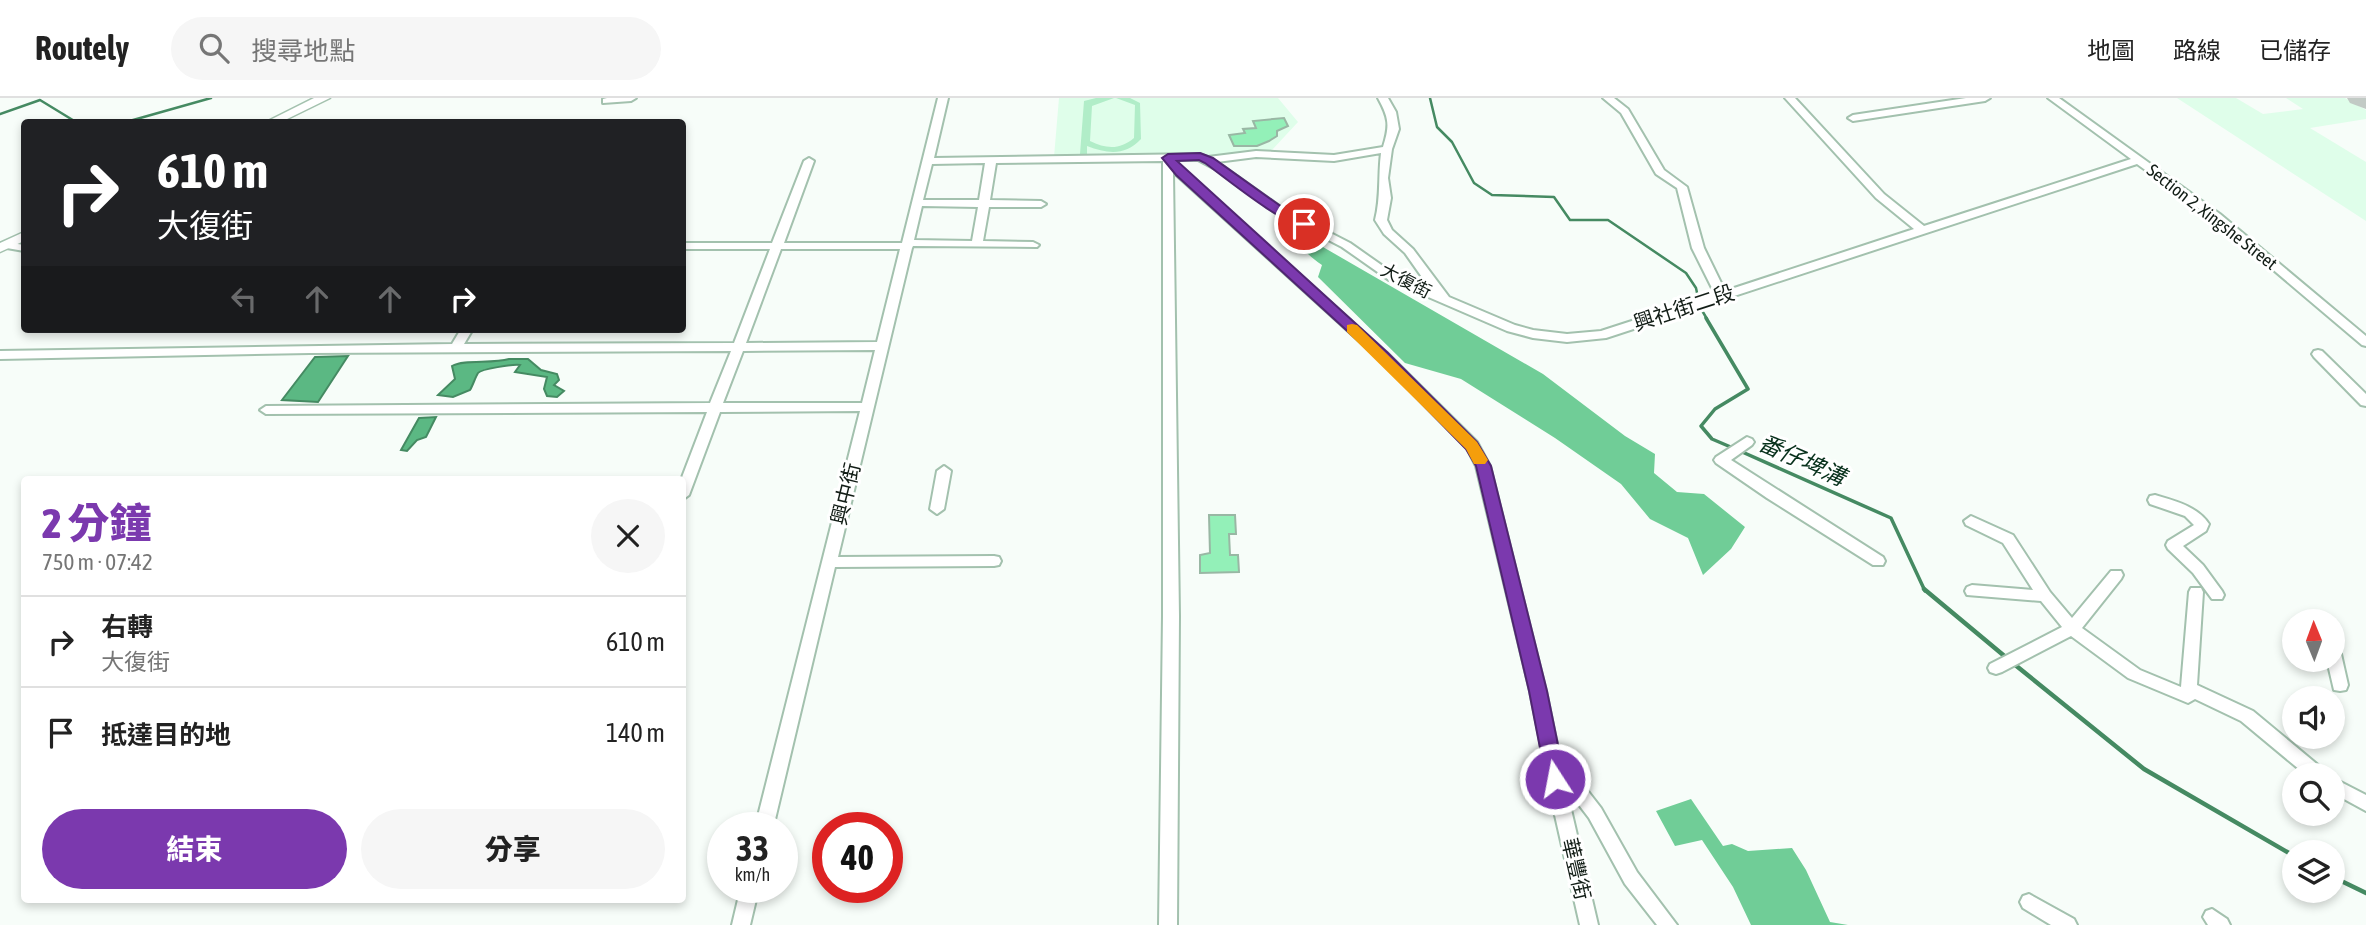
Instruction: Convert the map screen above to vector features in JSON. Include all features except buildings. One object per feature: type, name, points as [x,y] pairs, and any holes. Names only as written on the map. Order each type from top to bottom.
[{"type":"main road","points":[[278,119],[324,98]]},
{"type":"main road","points":[[3,246],[21,237]]},
{"type":"street","points":[[606,102],[631,98]]},
{"type":"street","name":"興中街","points":[[768,812],[943,98]]},
{"type":"street","name":"大復街","points":[[1382,98],[1391,112],[1394,129],[1387,149],[1383,178],[1386,198],[1381,220],[1388,232],[1409,251],[1445,300]]},
{"type":"street","points":[[1608,98],[1625,111],[1660,172],[1682,187],[1698,248],[1722,296]]},
{"type":"street","points":[[1790,98],[1880,197],[1922,230]]},
{"type":"street","points":[[1853,118],[1985,98]]},
{"type":"street","name":"Section 2, Xingshe Street","points":[[2053,98],[2225,224],[2366,342]]},
{"type":"street","points":[[927,161],[1200,157],[1209,160],[1256,154],[1334,158],[1387,149]]},
{"type":"street","points":[[1168,158],[1171,616],[1168,925]]},
{"type":"street","name":"華豐街","points":[[1168,158],[1180,173],[1383,356],[1472,445],[1483,466],[1538,691],[1589,925]]},
{"type":"street","points":[[978,244],[991,160]]},
{"type":"street","name":"大復街","points":[[1209,160],[1278,210],[1346,244],[1392,278],[1445,300]]},
{"type":"street","name":"興社街二段","points":[[1445,300],[1533,334],[1585,338],[1602,335],[2138,160]]},
{"type":"street","points":[[686,485],[809,161]]},
{"type":"street","points":[[918,203],[1041,204]]},
{"type":"street","points":[[686,246],[1033,245]]},
{"type":"street","points":[[3,246],[21,248]]},
{"type":"street","points":[[456,348],[465,333]]},
{"type":"street","points":[[0,355],[456,348],[883,346]]},
{"type":"street","points":[[2318,354],[2366,402]]},
{"type":"street","points":[[266,410],[867,407]]},
{"type":"street","points":[[1747,442],[1721,460],[1878,561]]},
{"type":"street","points":[[937,509],[944,471]]},
{"type":"street","points":[[2155,500],[2190,512],[2202,524],[2173,545],[2198,569],[2217,595]]},
{"type":"street","points":[[1971,521],[2008,539],[2045,596],[2072,629],[2134,674],[2188,697],[2196,592]]},
{"type":"street","points":[[829,562],[994,561]]},
{"type":"street","points":[[1996,668],[2072,629],[2116,575]]},
{"type":"street","points":[[1972,592],[2045,596]]},
{"type":"street","points":[[2337,672],[2340,685]]},
{"type":"street","points":[[2189,689],[2246,716],[2303,763]]},
{"type":"street","points":[[1551,757],[1595,813],[1631,878],[1668,925]]},
{"type":"street","points":[[2345,792],[2366,804]]},
{"type":"street","points":[[2029,902],[2068,925]]},
{"type":"street","points":[[741,925],[746,903]]},
{"type":"shaded area","points":[[1059,98],[1278,98],[1298,122],[1272,150],[1211,158],[1054,157]]},
{"type":"shaded area","points":[[1114,98],[1092,106],[1090,141],[1113,147],[1123,145],[1134,138],[1135,105],[1116,98],[1130,98],[1140,103],[1141,139],[1135,145],[1116,152],[1087,146],[1087,154],[1080,154],[1084,101]]},
{"type":"shaded area","points":[[2177,98],[2236,98],[2263,114],[2303,109],[2286,98],[2345,98],[2366,110],[2366,119],[2310,128],[2366,162],[2366,221]]},
{"type":"shaded area","points":[[1290,228],[1543,374],[1625,436],[1655,454],[1654,473],[1677,492],[1704,494],[1745,527],[1731,549],[1703,575],[1688,538],[1650,519],[1621,484],[1555,438],[1461,379],[1405,363],[1318,277],[1322,265],[1280,233]]},
{"type":"shaded area","points":[[348,356],[318,402],[282,400],[315,357]]},
{"type":"shaded area","points":[[528,359],[541,370],[557,374],[559,380],[554,385],[564,391],[557,397],[547,396],[544,389],[547,377],[515,372],[520,365],[516,365],[480,371],[470,390],[453,397],[438,395],[455,379],[452,366]]},
{"type":"shaded area","points":[[436,417],[426,437],[417,440],[407,451],[401,450],[419,418]]},
{"type":"shaded area","points":[[1691,799],[1723,846],[1732,844],[1748,851],[1792,848],[1806,870],[1830,922],[1848,925],[1751,925],[1733,887],[1702,840],[1675,846],[1656,811]]},
{"type":"waterway","points":[[137,119],[211,98]]},
{"type":"waterway","name":"番仔埤溝","points":[[1430,98],[1437,127],[1452,142],[1474,183],[1492,195],[1554,197],[1570,220],[1608,220],[1686,273],[1696,288],[1700,307],[1707,319]]},
{"type":"waterway","points":[[0,114],[40,100],[71,119]]},
{"type":"waterway","name":"番仔埤溝","points":[[1706,318],[1748,389],[1715,409],[1701,426],[1712,439],[1733,448]]},
{"type":"waterway","name":"番仔埤溝","points":[[1740,451],[1891,518],[1924,589]]},
{"type":"waterway","name":"番仔埤溝","points":[[1924,589],[2008,659]]},
{"type":"waterway","name":"番仔埤溝","points":[[2014,664],[2144,769],[2282,849]]},
{"type":"waterway","name":"番仔埤溝","points":[[2345,883],[2366,893]]},
{"type":"taxiway","points":[[2358,98],[2366,102]]},
{"type":"slow traffic","points":[[1352,328],[1472,445],[1480,460]]},
{"type":"route","points":[[1304,224],[1278,210],[1209,160],[1200,157],[1168,158],[1180,173],[1383,356],[1472,445],[1483,466],[1538,691],[1555,779]]}]
